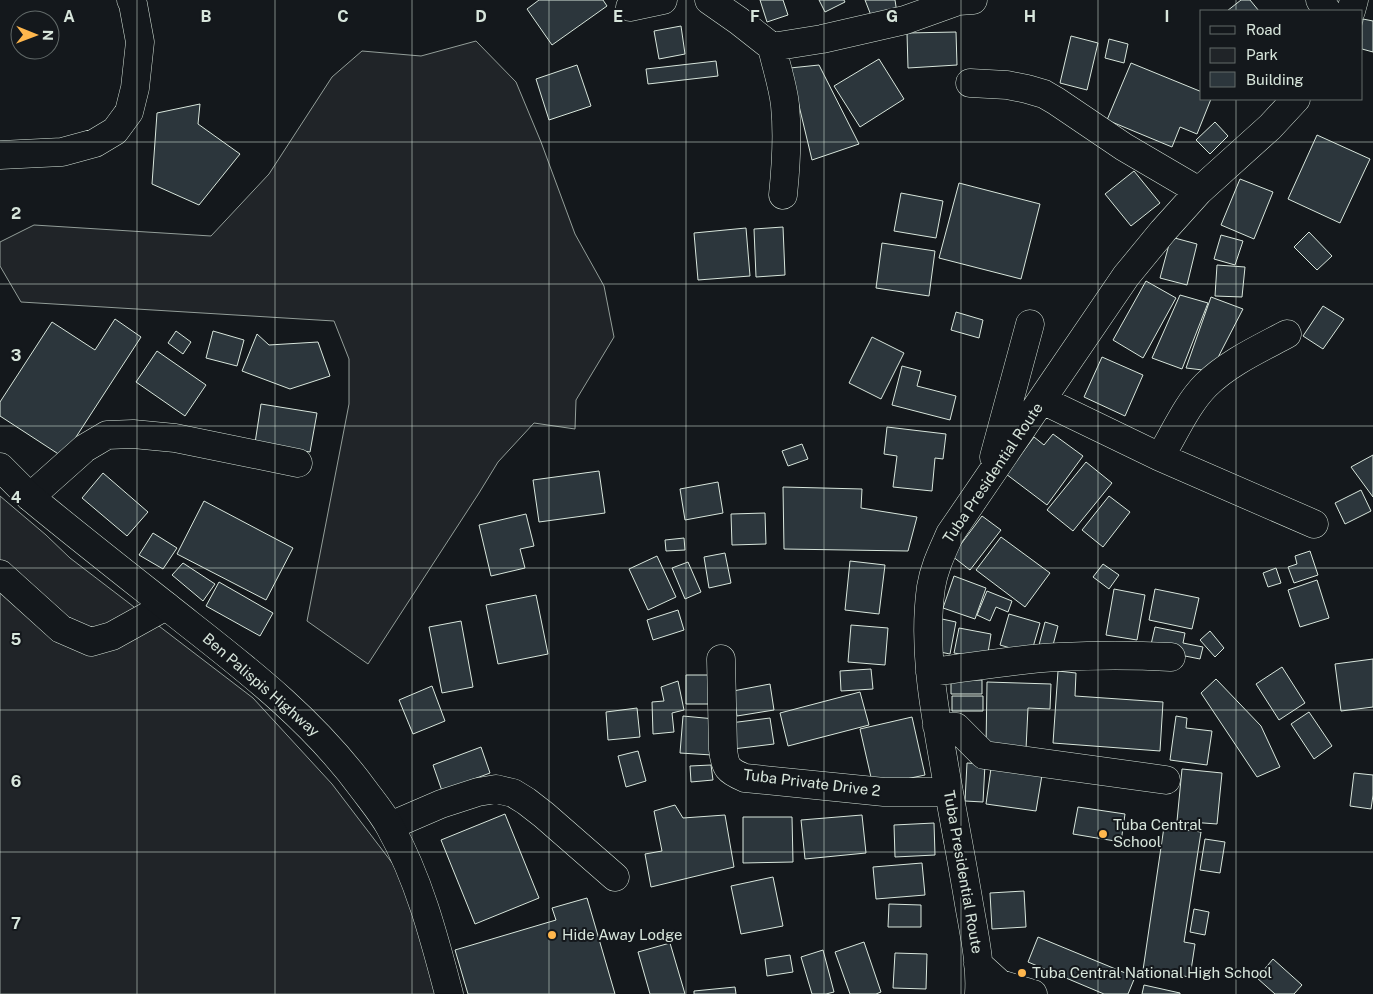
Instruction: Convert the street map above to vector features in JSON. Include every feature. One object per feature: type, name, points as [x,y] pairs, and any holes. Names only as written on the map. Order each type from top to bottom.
[{"type":"street","points":[[0,155],[62,152],[95,143],[115,131],[129,112],[135,88],[140,42],[131,0]]},
{"type":"street","points":[[630,7],[663,0]]},
{"type":"street","points":[[709,0],[772,47],[785,103],[783,195]]},
{"type":"street","points":[[772,47],[822,39],[905,20],[962,0]]},
{"type":"street","points":[[970,82],[1007,85],[1044,94],[1056,100],[1124,146],[1199,191]]},
{"type":"street","name":"Tuba Presidential Route","points":[[980,994],[980,974],[937,726],[930,672],[928,626],[931,587],[937,562],[950,534],[1126,276],[1199,191],[1270,127],[1295,100]]},
{"type":"street","points":[[988,480],[1030,324]]},
{"type":"street","points":[[1160,457],[1194,400],[1218,374],[1287,334]]},
{"type":"street","points":[[1042,400],[1160,457],[1314,524]]},
{"type":"street","points":[[30,497],[85,448],[107,436],[133,434],[174,438],[298,463]]},
{"type":"street","name":"Ben Palispis Highway","points":[[0,467],[30,497],[286,703],[346,764],[390,826],[411,871],[429,919],[449,994]]},
{"type":"street","points":[[0,574],[61,629],[91,642],[112,636],[166,606]]},
{"type":"street","points":[[930,672],[1058,657],[1105,655],[1171,657]]},
{"type":"street","name":"Tuba Private Drive 2","points":[[721,658],[724,760],[733,774],[745,778],[875,791],[949,792]]},
{"type":"street","points":[[937,726],[956,728],[984,755],[1166,780]]},
{"type":"street","points":[[390,826],[441,804],[478,792],[496,790],[513,793],[544,815],[615,877]]},
{"type":"street","points":[[978,964],[1000,984],[1033,994]]},
{"type":"green space","points":[[476,41],[516,82],[541,142],[575,234],[604,286],[614,337],[576,400],[575,429],[534,423],[498,462],[368,664],[307,621],[349,404],[349,359],[334,321],[21,302],[0,266],[0,242],[34,225],[211,236],[269,174],[332,77],[362,51],[421,56]]},
{"type":"green space","points":[[0,496],[70,558],[253,698],[332,784],[393,864],[413,903],[437,994],[0,994]]},
{"type":"building","points":[[539,0],[603,0],[607,6],[552,45],[527,9]]},
{"type":"building","points":[[760,0],[783,0],[788,15],[767,22]]},
{"type":"building","points":[[819,0],[844,0],[845,2],[825,12]]},
{"type":"building","points":[[865,0],[895,0],[897,13],[872,18]]},
{"type":"building","points":[[1241,0],[1250,0],[1258,10],[1228,10]]},
{"type":"building","points":[[1363,19],[1373,21],[1373,52],[1363,49]]},
{"type":"building","points":[[681,26],[685,54],[659,59],[654,31]]},
{"type":"building","points":[[956,32],[957,65],[908,68],[907,33]]},
{"type":"building","points":[[1071,36],[1098,43],[1087,90],[1060,83]]},
{"type":"building","points":[[1109,39],[1128,44],[1124,63],[1105,58]]},
{"type":"building","points":[[879,59],[904,99],[860,127],[834,86]]},
{"type":"building","points":[[716,61],[718,76],[648,84],[646,69]]},
{"type":"building","points":[[1131,63],[1200,91],[1200,100],[1211,100],[1197,134],[1180,127],[1172,147],[1107,120]]},
{"type":"building","points":[[577,65],[591,106],[549,120],[536,79]]},
{"type":"building","points":[[819,65],[859,144],[812,160],[790,68]]},
{"type":"building","points":[[200,104],[198,124],[240,154],[199,205],[152,184],[157,113]]},
{"type":"building","points":[[1215,122],[1228,136],[1210,154],[1196,140]]},
{"type":"building","points":[[1317,135],[1370,159],[1340,223],[1288,199]]},
{"type":"building","points":[[1134,171],[1160,203],[1131,226],[1105,194]]},
{"type":"building","points":[[1240,179],[1273,192],[1254,239],[1221,225]]},
{"type":"building","points":[[959,183],[1040,204],[1021,279],[939,258]]},
{"type":"building","points":[[901,193],[943,201],[936,238],[894,231]]},
{"type":"building","points":[[783,227],[785,275],[756,277],[754,229]]},
{"type":"building","points":[[746,228],[750,276],[698,280],[694,233]]},
{"type":"building","points":[[1309,232],[1332,256],[1317,270],[1294,247]]},
{"type":"building","points":[[1221,235],[1243,241],[1235,265],[1214,259]]},
{"type":"building","points":[[1171,237],[1197,244],[1187,285],[1160,278]]},
{"type":"building","points":[[882,243],[935,251],[929,296],[876,288]]},
{"type":"building","points":[[1217,265],[1245,267],[1242,297],[1215,296]]},
{"type":"building","points":[[1146,281],[1176,298],[1143,358],[1113,340]]},
{"type":"building","points":[[1180,295],[1208,303],[1182,369],[1152,358]]},
{"type":"building","points":[[1211,297],[1243,309],[1211,371],[1186,368]]},
{"type":"building","points":[[1323,306],[1344,319],[1323,349],[1303,336]]},
{"type":"building","points":[[956,312],[983,320],[979,338],[951,330]]},
{"type":"building","points":[[115,319],[141,337],[63,457],[0,416],[0,402],[52,322],[95,350]]},
{"type":"building","points":[[176,331],[191,342],[183,354],[168,343]]},
{"type":"building","points":[[213,331],[244,340],[237,366],[206,358]]},
{"type":"building","points":[[257,334],[269,345],[318,342],[330,376],[290,389],[242,371]]},
{"type":"building","points":[[872,337],[904,353],[881,399],[849,383]]},
{"type":"building","points":[[157,351],[206,385],[185,416],[136,382]]},
{"type":"building","points":[[1102,357],[1143,375],[1125,416],[1084,397]]},
{"type":"building","points":[[902,366],[921,371],[917,386],[956,396],[950,420],[892,405]]},
{"type":"building","points":[[261,404],[317,413],[310,452],[255,443]]},
{"type":"building","points":[[887,427],[946,434],[943,459],[935,458],[932,491],[893,487],[897,456],[884,454]]},
{"type":"building","points":[[1053,434],[1083,456],[1047,505],[1006,474],[1034,437],[1044,445]]},
{"type":"building","points":[[802,444],[808,459],[788,466],[782,451]]},
{"type":"building","points":[[1373,455],[1373,497],[1351,467]]},
{"type":"building","points":[[1086,462],[1112,483],[1073,531],[1047,510]]},
{"type":"building","points":[[599,471],[605,513],[539,522],[533,480]]},
{"type":"building","points":[[103,473],[148,512],[127,536],[82,498]]},
{"type":"building","points":[[718,482],[723,513],[685,520],[680,489]]},
{"type":"building","points":[[783,487],[862,489],[861,508],[917,517],[908,551],[784,549]]},
{"type":"building","points":[[1361,490],[1371,511],[1345,524],[1335,503]]},
{"type":"building","points":[[1109,496],[1130,512],[1103,547],[1082,530]]},
{"type":"building","points":[[204,501],[293,548],[266,600],[177,554]]},
{"type":"building","points":[[765,513],[766,544],[732,545],[731,514]]},
{"type":"building","points":[[526,514],[534,546],[520,549],[525,568],[491,576],[479,525]]},
{"type":"building","points":[[982,516],[1001,530],[970,570],[952,556]]},
{"type":"building","points":[[153,533],[177,548],[163,569],[139,555]]},
{"type":"building","points":[[1001,537],[1050,573],[1025,607],[976,570]]},
{"type":"building","points":[[684,538],[685,550],[666,551],[665,540]]},
{"type":"building","points":[[1310,551],[1318,575],[1294,583],[1288,567],[1297,564],[1295,556]]},
{"type":"building","points":[[725,553],[731,583],[709,588],[704,557]]},
{"type":"building","points":[[657,556],[676,597],[648,610],[629,569]]},
{"type":"building","points":[[850,561],[885,565],[879,614],[845,610]]},
{"type":"building","points":[[688,562],[701,592],[685,599],[672,568]]},
{"type":"building","points":[[183,563],[215,584],[203,601],[172,575]]},
{"type":"building","points":[[1103,564],[1119,575],[1109,589],[1093,577]]},
{"type":"building","points":[[1276,568],[1281,583],[1268,587],[1263,573]]},
{"type":"building","points":[[954,576],[986,588],[975,619],[943,608]]},
{"type":"building","points":[[1317,580],[1329,618],[1300,627],[1288,590]]},
{"type":"building","points":[[219,582],[273,613],[260,636],[206,606]]},
{"type":"building","points":[[1114,589],[1145,595],[1137,640],[1106,635]]},
{"type":"building","points":[[1155,589],[1199,598],[1192,629],[1149,620]]},
{"type":"building","points":[[987,591],[1012,601],[1008,612],[996,607],[990,621],[977,615]]},
{"type":"building","points":[[536,595],[548,654],[498,664],[486,605]]},
{"type":"building","points":[[678,610],[684,630],[653,640],[647,620]]},
{"type":"building","points":[[1009,614],[1040,623],[1031,654],[1000,645]]},
{"type":"building","points":[[942,619],[956,622],[950,654],[935,651]]},
{"type":"building","points":[[461,621],[473,687],[442,693],[429,627]]},
{"type":"building","points":[[1045,622],[1058,626],[1052,649],[1039,645]]},
{"type":"building","points":[[851,625],[888,628],[885,665],[848,662]]},
{"type":"building","points":[[1155,627],[1185,633],[1183,643],[1203,647],[1200,659],[1150,649]]},
{"type":"building","points":[[959,628],[991,634],[987,659],[954,653]]},
{"type":"building","points":[[1210,631],[1224,648],[1215,657],[1200,640]]},
{"type":"building","points":[[1373,659],[1373,707],[1341,711],[1335,664]]},
{"type":"building","points":[[1282,667],[1305,703],[1279,720],[1256,684]]},
{"type":"building","points":[[871,669],[873,689],[841,691],[840,671]]},
{"type":"building","points":[[1058,671],[1076,673],[1075,696],[1163,702],[1160,751],[1053,743]]},
{"type":"building","points":[[686,675],[712,675],[712,704],[686,704]]},
{"type":"building","points":[[1216,679],[1261,726],[1280,767],[1257,777],[1201,693]]},
{"type":"building","points":[[951,680],[982,680],[982,694],[951,694]]},
{"type":"building","points":[[678,681],[684,710],[672,713],[674,732],[653,734],[652,702],[664,701],[661,687]]},
{"type":"building","points":[[987,682],[1051,684],[1050,709],[1028,708],[1026,749],[986,748]]},
{"type":"building","points":[[770,684],[774,710],[737,716],[733,691]]},
{"type":"building","points":[[432,686],[445,721],[413,734],[399,700]]},
{"type":"building","points":[[860,692],[869,725],[788,746],[780,713]]},
{"type":"building","points":[[952,696],[983,696],[983,711],[952,711]]},
{"type":"building","points":[[637,708],[640,737],[608,740],[606,712]]},
{"type":"building","points":[[1309,712],[1332,746],[1314,759],[1291,724]]},
{"type":"building","points":[[683,716],[715,719],[712,755],[680,753]]},
{"type":"building","points":[[1176,716],[1187,718],[1186,728],[1212,731],[1207,765],[1170,760]]},
{"type":"building","points":[[912,717],[925,775],[873,786],[860,729]]},
{"type":"building","points":[[770,718],[774,744],[733,749],[730,723]]},
{"type":"building","points":[[481,747],[490,773],[442,791],[433,765]]},
{"type":"building","points":[[638,751],[646,781],[626,787],[618,756]]},
{"type":"building","points":[[992,761],[1043,769],[1036,811],[986,804]]},
{"type":"building","points":[[967,763],[985,764],[983,802],[965,801]]},
{"type":"building","points":[[711,765],[713,780],[691,782],[690,766]]},
{"type":"building","points":[[1182,769],[1222,773],[1217,824],[1177,821]]},
{"type":"building","points":[[1354,773],[1373,775],[1371,809],[1350,806]]},
{"type":"building","points":[[675,805],[683,818],[725,815],[734,867],[651,887],[645,854],[662,851],[654,811]]},
{"type":"building","points":[[1078,807],[1125,814],[1121,842],[1073,834]]},
{"type":"building","points":[[505,814],[539,898],[475,924],[441,840]]},
{"type":"building","points":[[862,815],[866,853],[805,859],[801,820]]},
{"type":"building","points":[[743,817],[792,817],[793,862],[743,863]]},
{"type":"building","points":[[934,823],[935,855],[895,857],[894,825]]},
{"type":"building","points":[[1164,827],[1201,832],[1184,942],[1195,944],[1190,977],[1143,970]]},
{"type":"building","points":[[1205,839],[1225,842],[1220,873],[1200,870]]},
{"type":"building","points":[[922,863],[925,895],[876,899],[873,867]]},
{"type":"building","points":[[773,877],[783,926],[741,934],[731,886]]},
{"type":"building","points":[[1024,891],[1026,927],[992,929],[990,893]]},
{"type":"building","name":"Hide Away Lodge","points":[[587,898],[615,994],[468,994],[455,950],[556,920],[552,908]]},
{"type":"building","points":[[889,904],[921,905],[921,927],[888,927]]},
{"type":"building","points":[[1194,909],[1209,912],[1205,935],[1190,932]]},
{"type":"building","points":[[1038,937],[1135,977],[1128,994],[1104,994],[1028,962]]},
{"type":"building","points":[[864,942],[881,992],[876,994],[850,994],[835,952]]},
{"type":"building","points":[[670,943],[685,994],[650,994],[638,952]]},
{"type":"building","points":[[823,950],[834,992],[812,994],[801,957]]},
{"type":"building","points":[[895,953],[927,954],[926,989],[893,988]]},
{"type":"building","points":[[790,955],[793,972],[767,976],[765,959]]},
{"type":"building","points":[[1273,959],[1302,985],[1294,994],[1275,994],[1257,978]]},
{"type":"building","points":[[1144,985],[1180,993],[1180,994],[1142,994]]},
{"type":"building","points":[[735,987],[736,994],[694,994],[694,991]]},
{"type":"place","name":"Tuba Central School","points":[[1103,834]]},
{"type":"place","name":"Hide Away Lodge","points":[[552,935]]},
{"type":"place","name":"Tuba Central National High School","points":[[1022,973]]}]
